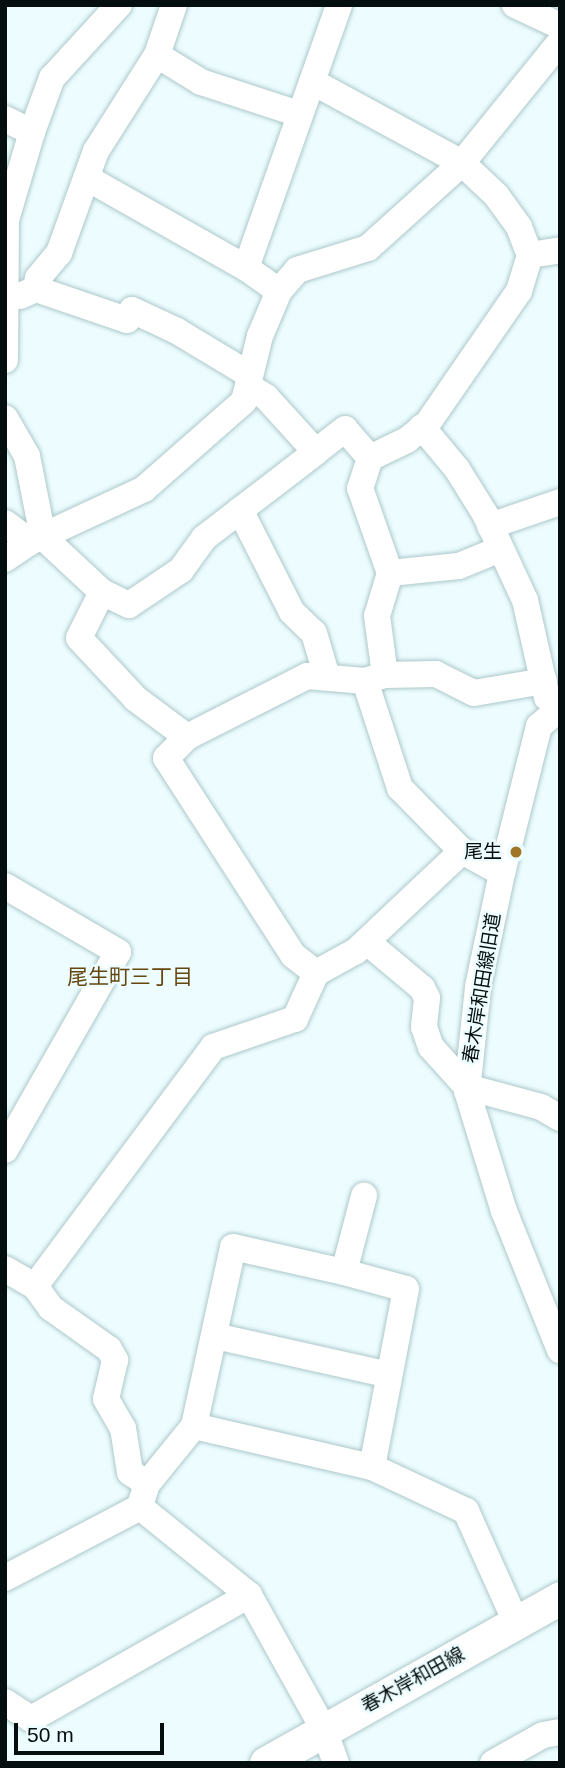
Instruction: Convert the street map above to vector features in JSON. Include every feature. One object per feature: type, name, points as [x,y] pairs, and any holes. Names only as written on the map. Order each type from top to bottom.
[{"type":"main road","name":"春木岸和田線","points":[[266,1763],[560,1598]]},
{"type":"street","points":[[5,360],[6,220],[32,132],[52,78],[119,5]]},
{"type":"street","points":[[36,289],[38,278],[60,253],[96,151],[157,55],[174,5]]},
{"type":"street","points":[[246,268],[339,5]]},
{"type":"street","points":[[515,5],[560,26]]},
{"type":"street","points":[[5,559],[37,540],[144,489],[244,401],[279,291],[297,270],[368,248],[462,163],[560,42]]},
{"type":"street","points":[[157,55],[201,82],[299,114]]},
{"type":"street","points":[[313,82],[462,163],[496,195],[519,227],[530,255],[519,291],[499,324],[422,428],[370,458],[360,488],[390,573],[377,616],[375,678],[400,788],[462,851],[502,873]]},
{"type":"street","points":[[5,119],[32,132]]},
{"type":"street","points":[[87,178],[246,268],[279,291]]},
{"type":"street","points":[[530,255],[560,250]]},
{"type":"street","points":[[6,302],[36,289],[127,320],[132,310],[249,380],[317,452]]},
{"type":"street","points":[[5,418],[27,456],[37,540]]},
{"type":"street","points":[[422,428],[457,468],[525,600],[544,681],[555,712]]},
{"type":"street","points":[[5,523],[37,540],[102,592],[129,604],[181,570],[204,538],[345,429],[370,458]]},
{"type":"street","points":[[390,573],[458,566],[495,538],[560,502]]},
{"type":"street","points":[[240,510],[292,612],[314,633],[327,677]]},
{"type":"street","points":[[102,592],[79,638],[136,699],[187,737]]},
{"type":"street","points":[[316,973],[293,956],[166,758],[187,737],[288,683],[307,676],[375,678],[436,674],[474,693],[544,681]]},
{"type":"street","name":"春木岸和田線旧道","points":[[555,712],[536,737],[502,873],[478,987],[467,1087],[508,1222],[560,1350]]},
{"type":"street","points":[[35,1286],[213,1047],[295,1019],[316,973],[367,942],[462,851]]},
{"type":"street","points":[[5,1150],[118,952],[7,892]]},
{"type":"street","points":[[367,942],[422,988],[427,998],[424,1027],[431,1047],[467,1087],[541,1107],[560,1118]]},
{"type":"street","points":[[344,1272],[364,1196]]},
{"type":"street","points":[[5,1578],[143,1495],[194,1426],[233,1247],[406,1289],[372,1467]]},
{"type":"street","points":[[5,1269],[35,1286],[51,1308],[109,1349],[115,1360],[106,1399],[123,1428],[131,1472],[143,1495],[249,1595],[324,1730],[336,1763]]},
{"type":"street","points":[[215,1336],[389,1375]]},
{"type":"street","points":[[194,1426],[372,1467],[466,1511],[516,1622]]},
{"type":"street","points":[[5,1702],[31,1719],[249,1595]]},
{"type":"street","points":[[493,1763],[542,1735],[560,1732]]},
{"type":"place","name":"尾生","points":[[516,852]]},
{"type":"district","name":"尾生町三丁目","points":[[130,977]]}]
